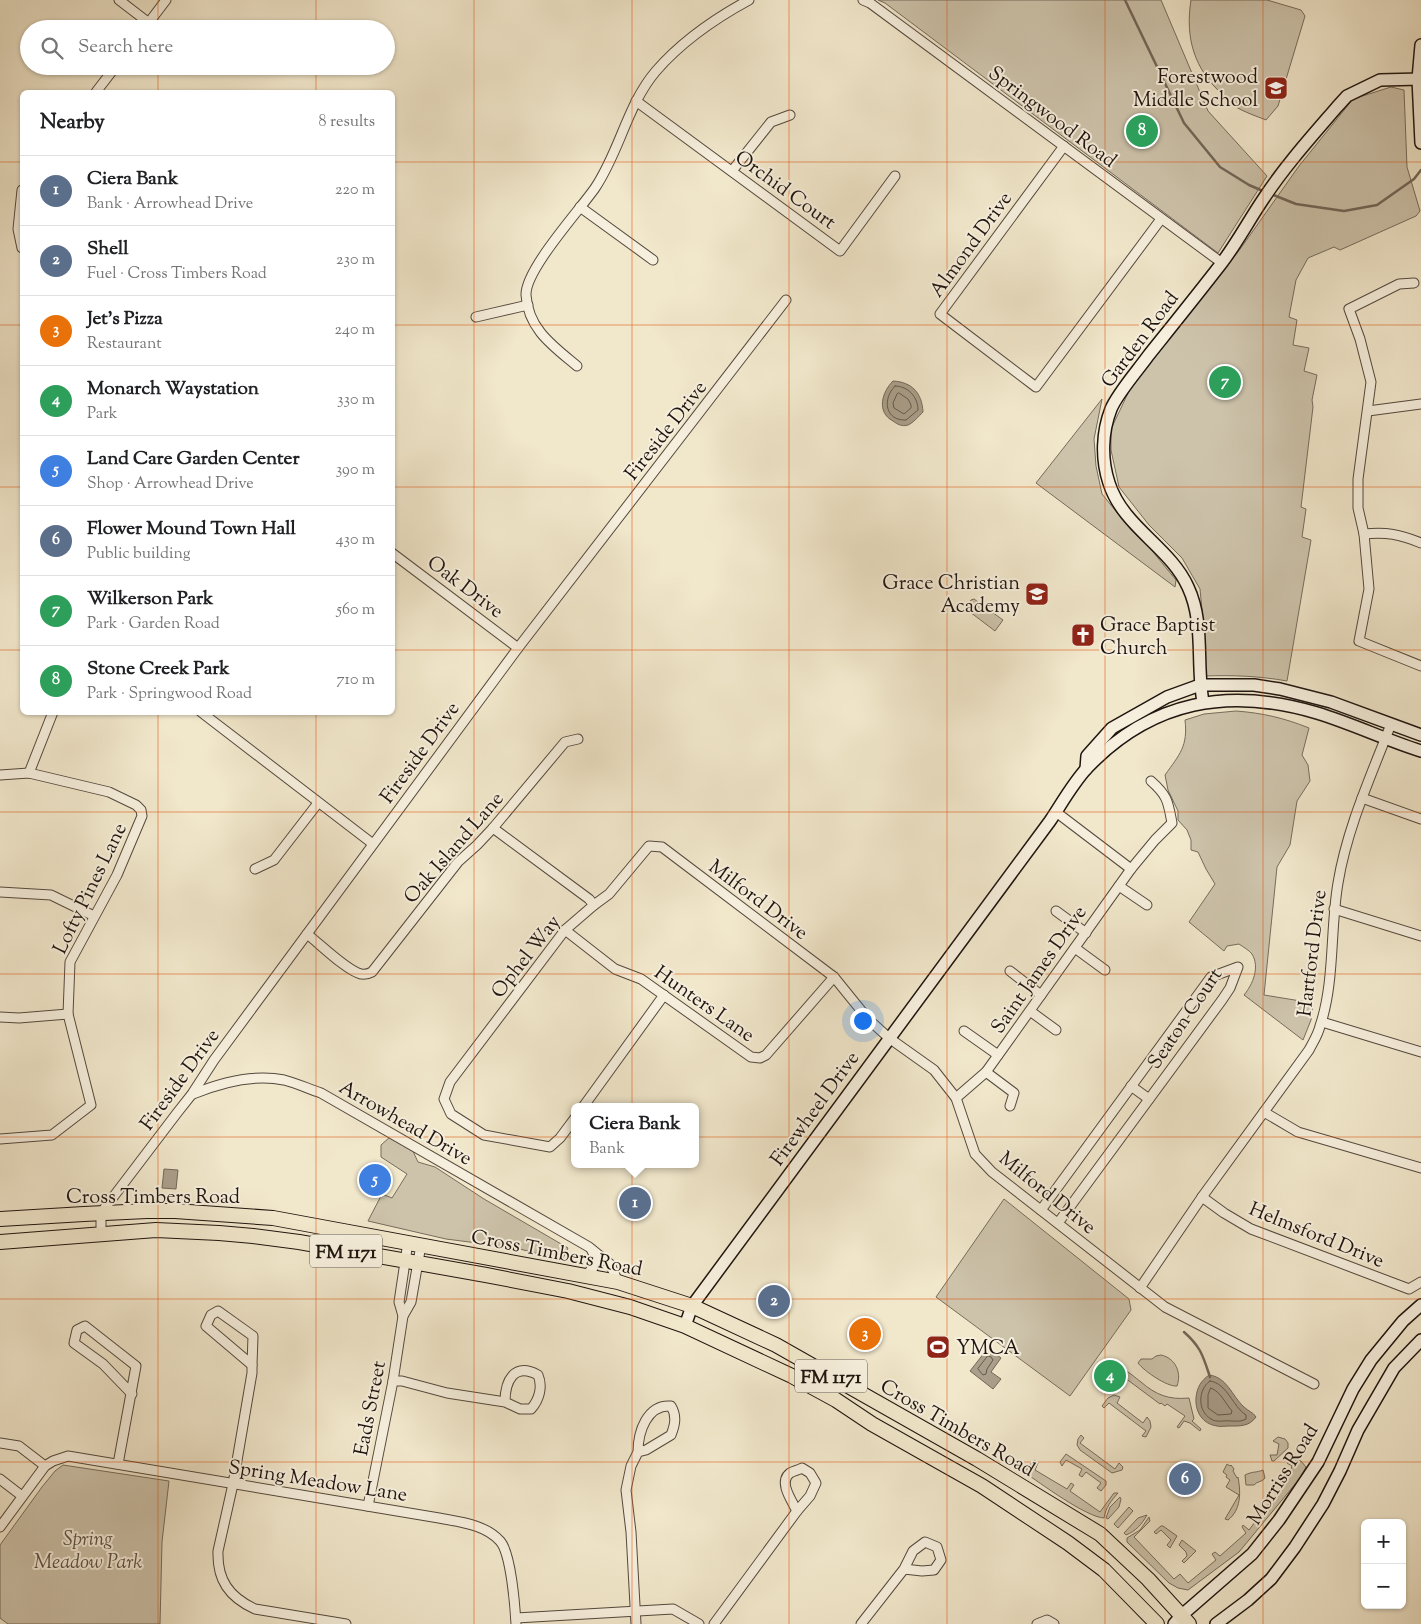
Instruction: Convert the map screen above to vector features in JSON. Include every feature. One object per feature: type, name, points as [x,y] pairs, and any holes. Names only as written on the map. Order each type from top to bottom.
[{"type":"main road","name":"Cross Timbers Road","points":[[0,1220],[101,1213],[175,1211],[257,1216],[305,1223],[618,1282],[692,1306],[776,1345],[841,1381],[1100,1534],[1148,1578],[1181,1621]]},
{"type":"main road","name":"Cross Timbers Road","points":[[0,1242],[156,1230],[219,1233],[299,1242],[568,1291],[630,1307],[685,1326],[792,1376],[957,1472],[1026,1514],[1104,1570],[1157,1624]]},
{"type":"main road","points":[[792,1376],[808,1379],[836,1390],[842,1386],[841,1381]]},
{"type":"main road","points":[[957,1472],[967,1454]]},
{"type":"street","points":[[119,0],[140,20]]},
{"type":"street","points":[[151,20],[166,0]]},
{"type":"street","points":[[577,366],[542,337],[530,315],[526,293],[528,282],[536,265],[602,177],[644,87],[676,49],[698,31],[749,0]]},
{"type":"street","name":"Springwood Road","points":[[862,0],[870,3],[921,40],[1161,219],[1222,262]]},
{"type":"street","points":[[1421,44],[1421,143]]},
{"type":"street","points":[[98,90],[109,75]]},
{"type":"street","name":"Garden Road","points":[[1203,702],[1200,685],[1197,611],[1188,587],[1176,567],[1134,522],[1117,500],[1109,483],[1103,460],[1104,431],[1112,407],[1135,372],[1222,262],[1264,197],[1347,96],[1380,80],[1420,79]]},
{"type":"street","name":"Orchid Court","points":[[636,101],[840,251],[895,176]]},
{"type":"street","points":[[732,172],[771,122],[790,115]]},
{"type":"street","name":"Almond Drive","points":[[1064,146],[940,314],[1036,387],[1161,219]]},
{"type":"street","points":[[580,207],[653,260]]},
{"type":"street","points":[[20,210],[18,229],[20,238]]},
{"type":"street","points":[[1414,283],[1399,284],[1348,309],[1360,339],[1371,382],[1358,479],[1358,508],[1364,534],[1369,589],[1359,641],[1421,666]]},
{"type":"street","name":"Fireside Drive","points":[[101,1213],[192,1094],[214,1060],[518,648],[786,300]]},
{"type":"street","points":[[476,317],[528,305]]},
{"type":"street","points":[[1368,411],[1421,404]]},
{"type":"street","points":[[1364,534],[1384,532],[1396,534],[1421,543]]},
{"type":"street","name":"Oak Drive","points":[[395,555],[518,648]]},
{"type":"street","name":"Firewheel Drive","points":[[1086,769],[1087,756],[1112,728],[1167,697],[1200,685],[1254,685],[1280,689],[1331,702],[1421,735]]},
{"type":"street","name":"Firewheel Drive","points":[[685,1326],[692,1306],[1086,769],[1110,746],[1154,718],[1203,702],[1248,700],[1318,713],[1421,752]]},
{"type":"street","points":[[0,775],[29,773],[52,715]]},
{"type":"street","points":[[205,715],[373,844]]},
{"type":"street","name":"Hartford Drive","points":[[1140,1288],[1202,1197],[1309,1050],[1322,1022],[1329,986],[1334,909],[1342,859],[1362,798],[1391,724]]},
{"type":"street","name":"Oak Island Lane","points":[[307,934],[351,969],[360,974],[367,975],[372,972],[458,862],[477,846],[565,742],[578,739]]},
{"type":"street","name":"Lofty Pines Lane","points":[[0,1139],[52,1135],[92,1105],[68,1014],[70,962],[117,875],[142,816],[141,810],[136,805],[109,792],[29,773]]},
{"type":"street","name":"Saint James Drive","points":[[956,1098],[986,1072],[1131,869],[1172,823],[1166,797],[1151,781]]},
{"type":"street","points":[[1362,798],[1421,819]]},
{"type":"street","points":[[255,869],[274,860],[318,803]]},
{"type":"street","points":[[1056,812],[1131,869]]},
{"type":"street","points":[[493,828],[589,899],[594,905]]},
{"type":"street","name":"Milford Drive","points":[[649,846],[662,847],[834,977],[868,1019],[889,1038],[934,1070],[956,1098],[976,1154],[992,1172],[1165,1307],[1314,1384]]},
{"type":"street","name":"Ophel Way","points":[[571,1123],[560,1138],[550,1147],[484,1135],[451,1114],[444,1100],[450,1082],[565,930],[609,894],[649,846]]},
{"type":"street","points":[[1119,886],[1146,905]]},
{"type":"street","points":[[0,892],[51,895],[94,916]]},
{"type":"street","points":[[1334,909],[1421,936]]},
{"type":"street","points":[[1056,911],[1086,933]]},
{"type":"street","name":"Hunters Lane","points":[[565,930],[615,969],[641,979],[751,1057],[760,1058],[766,1055],[834,977]]},
{"type":"street","points":[[1074,948],[1105,970]]},
{"type":"street","name":"Seaton Court","points":[[1041,1210],[1211,976],[1238,967],[1230,988],[1058,1223]]},
{"type":"street","points":[[1010,971],[1041,995]]},
{"type":"street","points":[[586,1103],[664,995]]},
{"type":"street","points":[[1030,1011],[1056,1030]]},
{"type":"street","points":[[0,1017],[19,1018],[68,1014]]},
{"type":"street","points":[[1322,1022],[1421,1052]]},
{"type":"street","points":[[964,1031],[998,1055]]},
{"type":"street","points":[[986,1072],[1014,1093],[1010,1106]]},
{"type":"street","name":"Arrowhead Drive","points":[[192,1094],[210,1087],[236,1081],[266,1078],[284,1080],[321,1093],[589,1247],[610,1264],[618,1282]]},
{"type":"street","name":"Seaton Court","points":[[1132,1086],[1149,1099]]},
{"type":"street","points":[[1264,1112],[1298,1132],[1421,1168]]},
{"type":"street","name":"Helmsford Drive","points":[[1202,1197],[1251,1229],[1409,1289],[1421,1282]]},
{"type":"street","points":[[101,1213],[101,1235]]},
{"type":"street","name":"Eads Street","points":[[368,1506],[404,1316],[399,1302],[411,1263],[414,1244]]},
{"type":"street","points":[[585,1276],[593,1268],[596,1258],[589,1247]]},
{"type":"street","name":"Morriss Road","points":[[1181,1621],[1252,1554],[1274,1526],[1318,1462],[1353,1389],[1371,1360],[1398,1327],[1421,1305]]},
{"type":"street","points":[[252,1364],[206,1326],[211,1315],[218,1311],[253,1336],[252,1373],[218,1551],[219,1570],[227,1588],[242,1603],[255,1609],[346,1624]]},
{"type":"street","points":[[118,1464],[132,1394],[136,1366],[85,1326],[78,1330],[74,1343],[102,1364],[132,1394]]},
{"type":"street","points":[[1216,1624],[1248,1600],[1270,1579],[1295,1547],[1323,1504],[1358,1430],[1394,1368],[1421,1340]]},
{"type":"street","points":[[393,1381],[402,1381],[447,1393],[505,1402],[520,1410],[531,1409],[536,1404],[539,1396],[540,1382],[538,1376],[526,1370],[517,1372],[505,1388],[505,1402]]},
{"type":"street","points":[[636,1624],[631,1532],[626,1490],[631,1466],[638,1452],[638,1442],[644,1423],[650,1414],[658,1408],[671,1406],[675,1419],[671,1435],[646,1450],[638,1452]]},
{"type":"street","points":[[0,1443],[19,1446],[45,1466]]},
{"type":"street","name":"Spring Meadow Lane","points":[[0,1527],[45,1466],[68,1456],[439,1518],[478,1526],[500,1541],[506,1554],[510,1573],[516,1621]]},
{"type":"street","points":[[0,1479],[22,1496]]},
{"type":"street","points":[[714,1624],[797,1510]]},
{"type":"street","points":[[861,1624],[904,1569]]},
{"type":"street","points":[[516,1621],[673,1609],[699,1624]]},
{"type":"street","points":[[1037,1624],[1047,1620],[1054,1624]]},
{"type":"green space","points":[[878,0],[1161,0],[1208,111],[1267,176],[1218,253],[885,3]]},
{"type":"green space","points":[[1191,0],[1267,0],[1301,10],[1305,16],[1278,106],[1266,120],[1234,106],[1205,75],[1194,52],[1191,40],[1189,14]]},
{"type":"green space","points":[[1391,87],[1404,90],[1407,167],[1420,211],[1416,216],[1340,250],[1334,247],[1308,258],[1296,280],[1289,317],[1297,320],[1293,345],[1309,348],[1304,371],[1317,375],[1312,400],[1313,407],[1301,507],[1306,509],[1302,537],[1311,540],[1287,681],[1246,676],[1204,676],[1204,631],[1200,589],[1182,558],[1149,525],[1119,487],[1111,450],[1111,429],[1130,389],[1238,252],[1299,166],[1353,99]]},
{"type":"green space","points":[[1102,399],[1094,439],[1096,466],[1102,494],[1176,580],[1175,587],[1036,483]]},
{"type":"green space","points":[[974,599],[1003,620],[995,631],[966,609],[971,600]]},
{"type":"green space","points":[[1236,711],[1273,716],[1309,728],[1302,755],[1308,765],[1310,781],[1297,801],[1290,845],[1277,867],[1264,995],[1313,1003],[1311,1020],[1303,1040],[1244,995],[1253,981],[1255,964],[1252,954],[1239,944],[1227,946],[1224,951],[1189,922],[1215,884],[1198,852],[1191,850],[1191,840],[1187,830],[1178,820],[1178,811],[1168,790],[1165,775],[1182,749],[1186,729],[1185,720],[1204,714]]},
{"type":"green space","points":[[390,1137],[411,1147],[418,1162],[435,1167],[484,1199],[568,1248],[562,1260],[516,1248],[446,1239],[368,1221],[382,1194],[392,1198],[407,1174],[381,1157],[381,1145]]},
{"type":"green space","points":[[1004,1199],[1129,1299],[1131,1310],[1070,1396],[936,1297]]},
{"type":"green space","points":[[1161,1355],[1174,1362],[1179,1376],[1177,1386],[1156,1378],[1138,1363],[1141,1359],[1152,1359]]},
{"type":"green space","points":[[1122,1369],[1158,1393],[1175,1398],[1189,1398],[1194,1419],[1192,1421],[1201,1429],[1200,1431],[1184,1421],[1179,1428],[1177,1427],[1185,1416],[1167,1404],[1165,1406],[1160,1404],[1117,1372],[1110,1381],[1102,1376],[1111,1370]]},
{"type":"green space","points":[[1114,1395],[1120,1397],[1117,1403],[1143,1423],[1147,1417],[1151,1427],[1146,1437],[1142,1436],[1146,1431],[1109,1403],[1104,1408],[1102,1406],[1108,1398]]},
{"type":"green space","points":[[1081,1435],[1084,1438],[1080,1443],[1115,1469],[1119,1463],[1123,1467],[1122,1470],[1112,1473],[1080,1450],[1077,1445]]},
{"type":"green space","points":[[1278,1437],[1285,1439],[1288,1443],[1288,1448],[1272,1461],[1270,1455],[1277,1455],[1279,1444],[1273,1441]]},
{"type":"green space","points":[[1066,1454],[1106,1481],[1106,1485],[1101,1491],[1097,1488],[1101,1483],[1086,1472],[1082,1477],[1079,1475],[1082,1469],[1066,1460],[1062,1466],[1060,1462]]},
{"type":"green space","points":[[1034,1460],[1038,1463],[1035,1470],[1067,1489],[1071,1483],[1074,1485],[1070,1491],[1100,1512],[1114,1493],[1118,1493],[1109,1504],[1104,1518],[1075,1506],[1024,1472]]},
{"type":"green space","points":[[1292,1460],[1301,1461],[1306,1467],[1301,1477],[1239,1552],[1188,1590],[1178,1588],[1169,1583],[1127,1542],[1127,1538],[1140,1530],[1149,1517],[1150,1521],[1134,1537],[1174,1579],[1180,1574],[1188,1583],[1216,1560],[1212,1554],[1215,1552],[1220,1556],[1246,1533],[1242,1527],[1243,1525],[1249,1530],[1271,1501],[1266,1496],[1267,1494],[1273,1498],[1275,1496],[1291,1469],[1292,1466],[1287,1463]]},
{"type":"green space","points":[[1227,1464],[1231,1465],[1234,1469],[1233,1471],[1238,1477],[1240,1489],[1238,1506],[1228,1520],[1225,1519],[1239,1495],[1226,1487],[1230,1480],[1223,1472]]},
{"type":"green space","name":"Spring Meadow Park","points":[[63,1465],[169,1481],[162,1542],[160,1624],[8,1624],[0,1618],[0,1545],[42,1487],[55,1471]]},
{"type":"green space","points":[[1263,1470],[1264,1479],[1254,1485],[1246,1485],[1245,1475]]},
{"type":"green space","points":[[1120,1497],[1119,1507],[1108,1519],[1106,1518],[1110,1507]]},
{"type":"green space","points":[[1129,1507],[1133,1511],[1118,1528],[1114,1524]]},
{"type":"green space","points":[[1147,1515],[1136,1529],[1126,1535],[1124,1533],[1138,1518]]},
{"type":"green space","points":[[1161,1526],[1177,1536],[1170,1548],[1167,1545],[1171,1540],[1161,1530],[1156,1534],[1154,1532]]},
{"type":"green space","points":[[1182,1540],[1196,1551],[1184,1563],[1182,1561],[1187,1556],[1186,1552],[1179,1545]]},
{"type":"water","points":[[893,381],[911,386],[921,399],[923,412],[908,425],[898,424],[884,413],[882,402],[886,391]]},
{"type":"water","points":[[164,1169],[178,1170],[176,1189],[162,1188]]},
{"type":"water","points":[[988,1348],[1001,1358],[991,1372],[1001,1379],[993,1389],[970,1371]]},
{"type":"water","points":[[1209,1375],[1215,1376],[1225,1383],[1240,1403],[1255,1415],[1256,1417],[1250,1423],[1244,1425],[1212,1425],[1200,1416],[1196,1403],[1197,1391]]},
{"type":"waterway","points":[[1125,0],[1184,123],[1220,167],[1249,185],[1263,191]]},
{"type":"waterway","points":[[1271,194],[1296,204],[1344,211],[1377,205],[1414,179],[1421,170]]},
{"type":"waterway","points":[[1184,1332],[1201,1352],[1210,1377]]},
{"type":"place","name":"Forestwood Middle School","points":[[1276,88]]},
{"type":"place","name":"Stone Creek Park","points":[[1142,131]]},
{"type":"place","name":"Wilkerson Park","points":[[1225,382]]},
{"type":"place","name":"Grace Christian Academy","points":[[1037,594]]},
{"type":"place","name":"Grace Baptist Church","points":[[1083,635]]},
{"type":"place","name":"Land Care Garden Center","points":[[375,1180]]},
{"type":"place","name":"Ciera Bank","points":[[635,1203]]},
{"type":"place","name":"Shell","points":[[774,1301]]},
{"type":"place","name":"Jet's Pizza","points":[[865,1334]]},
{"type":"place","name":"YMCA","points":[[938,1347]]},
{"type":"place","name":"Monarch Waystation","points":[[1110,1376]]},
{"type":"place","name":"Flower Mound Town Hall","points":[[1185,1479]]}]
